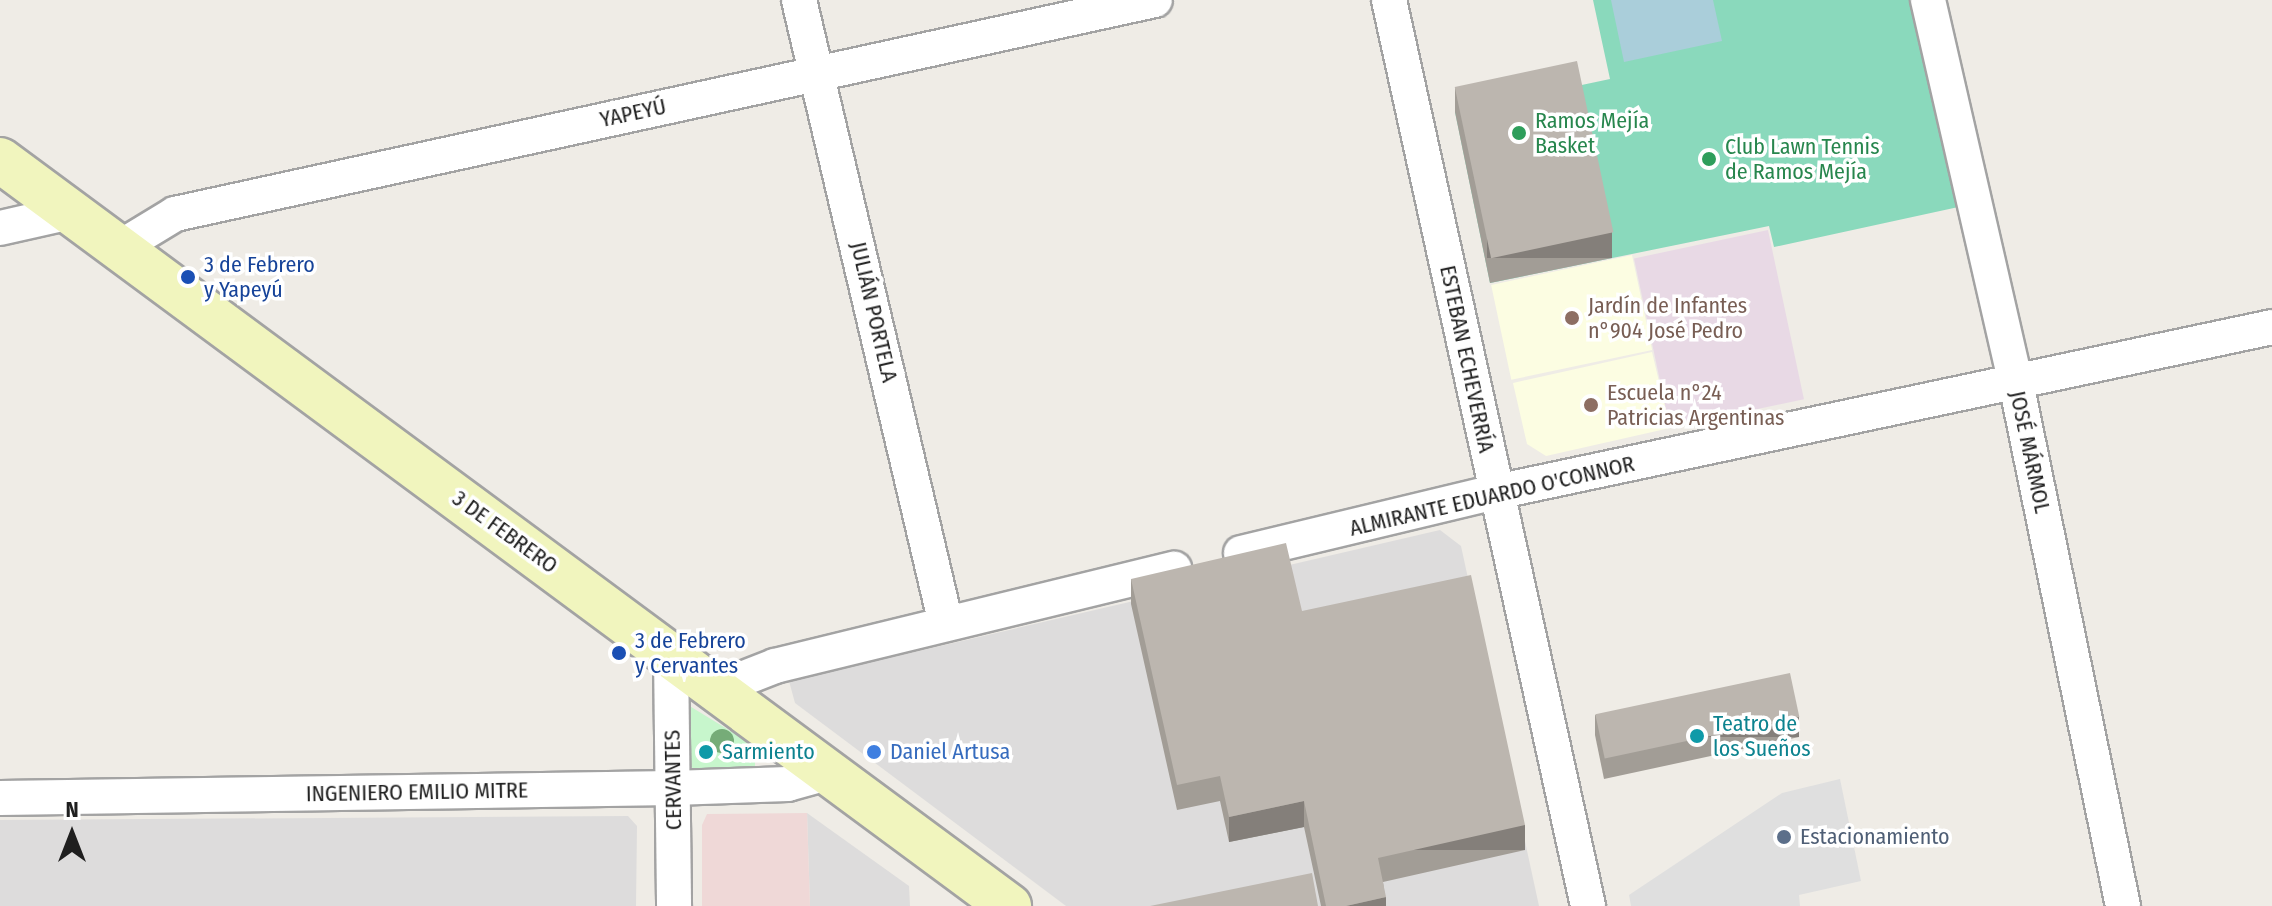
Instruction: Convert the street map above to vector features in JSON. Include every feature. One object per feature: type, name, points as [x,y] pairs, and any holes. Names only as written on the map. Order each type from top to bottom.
[{"type":"main road","name":"3 DE FEBRERO","points":[[0,160],[719,688],[1009,906]]},
{"type":"street","name":"YAPEYÚ","points":[[119,248],[175,214],[1155,0]]},
{"type":"street","name":"ESTEBAN ECHEVERRÍA","points":[[1389,0],[1588,906]]},
{"type":"street","name":"JOSÉ MÁRMOL","points":[[1928,0],[2016,383],[2123,906]]},
{"type":"street","name":"JULIÁN PORTELA","points":[[795,3],[820,72],[946,624]]},
{"type":"street","points":[[0,228],[71,212]]},
{"type":"street","name":"ALMIRANTE EDUARDO O'CONNOR","points":[[719,688],[775,666],[1496,492],[2272,327]]},
{"type":"street","name":"CERVANTES","points":[[671,655],[674,906]]},
{"type":"street","name":"INGENIERO EMILIO MITRE","points":[[0,798],[673,788],[788,784],[831,772]]},
{"type":"shaded area","points":[[1768,230],[1804,399],[1670,428],[1634,258]]},
{"type":"shaded area","name":"Jardín de Infantes n°904 José Pedro","points":[[1632,255],[1652,350],[1511,380],[1491,285]]},
{"type":"shaded area","name":"Escuela n°24 Patricias Argentinas","points":[[1652,352],[1670,428],[1546,456],[1527,444],[1513,383]]},
{"type":"shaded area","points":[[1440,530],[1461,546],[1539,906],[1066,906],[795,703],[789,681]]},
{"type":"shaded area","name":"Estacionamiento","points":[[1840,779],[1861,881],[1799,895],[1800,906],[1631,906],[1629,895],[1782,793]]},
{"type":"shaded area","points":[[807,813],[909,886],[910,906],[810,906]]},
{"type":"shaded area","points":[[807,813],[810,906],[702,906],[702,825],[707,814]]},
{"type":"shaded area","points":[[628,816],[637,826],[636,906],[0,906],[0,820]]},
{"type":"green space","name":"Club Lawn Tennis de Ramos Mejía","points":[[1593,0],[1920,0],[1963,206],[1774,247],[1769,226],[1490,283],[1455,112],[1610,79]]},
{"type":"green space","points":[[683,702],[755,746],[755,766],[747,775],[702,776],[689,765]]},
{"type":"water","points":[[1611,0],[1713,0],[1722,41],[1624,62]]},
{"type":"building","points":[[1577,61],[1613,232],[1491,258],[1455,87]]},
{"type":"building","points":[[1286,543],[1302,611],[1471,575],[1525,825],[1378,858],[1386,897],[1346,906],[1326,906],[1304,801],[1229,817],[1220,776],[1177,785],[1131,579]]},
{"type":"building","points":[[1790,673],[1799,717],[1605,758],[1595,714]]},
{"type":"building","points":[[1312,873],[1318,906],[1150,906]]},
{"type":"place","name":"Ramos Mejía Basket","points":[[1519,133]]},
{"type":"place","name":"Club Lawn Tennis de Ramos Mejía","points":[[1709,159]]},
{"type":"place","name":"3 de Febrero y Yapeyú","points":[[188,277]]},
{"type":"place","name":"Jardín de Infantes n°904 José Pedro","points":[[1572,318]]},
{"type":"place","name":"Escuela n°24 Patricias Argentinas","points":[[1591,405]]},
{"type":"place","name":"3 de Febrero y Cervantes","points":[[619,653]]},
{"type":"place","name":"Teatro de los Sueños","points":[[1697,736]]},
{"type":"place","name":"Sarmiento","points":[[706,752]]},
{"type":"place","name":"Daniel Artusa","points":[[874,752]]},
{"type":"place","name":"Estacionamiento","points":[[1784,837]]}]
